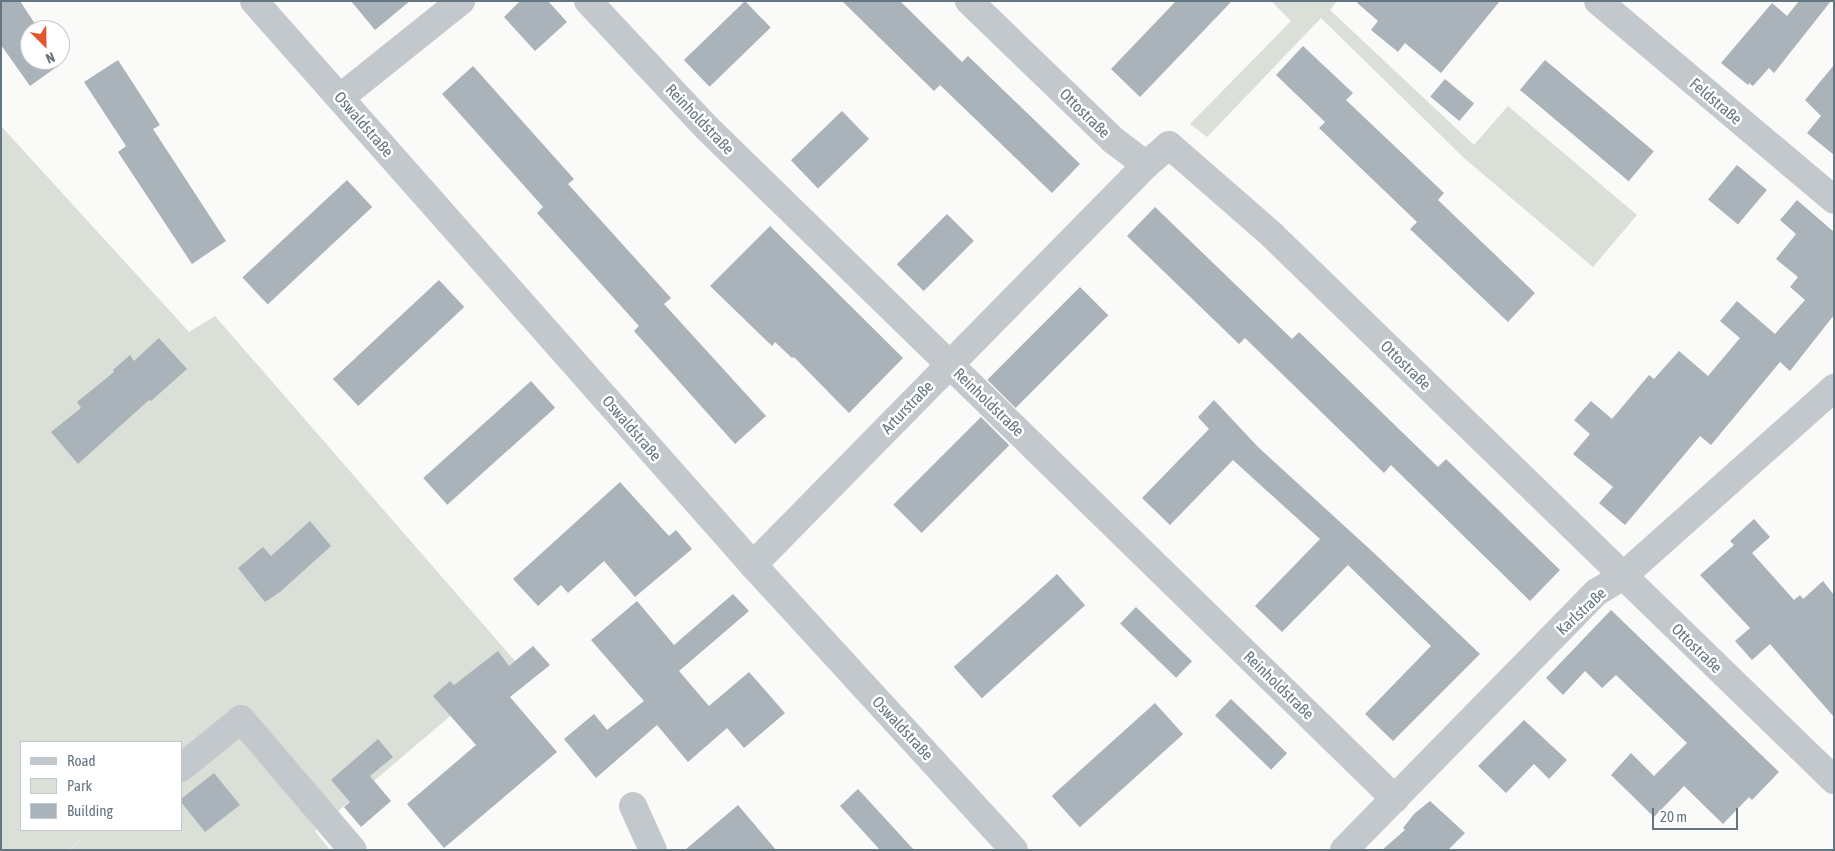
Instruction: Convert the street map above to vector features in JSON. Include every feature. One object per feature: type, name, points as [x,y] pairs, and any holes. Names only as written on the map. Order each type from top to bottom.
[{"type":"street","name":"Oswaldstraße","points":[[254,1],[341,97],[752,565],[1014,850]]},
{"type":"street","points":[[341,97],[461,1]]},
{"type":"street","name":"Reinholdstraße","points":[[588,1],[707,128],[1395,799]]},
{"type":"street","name":"Ottostraße","points":[[969,1],[1113,140],[1146,165],[1168,145],[1272,235],[1834,780]]},
{"type":"street","name":"Feldstraße","points":[[1598,1],[1834,200]]},
{"type":"street","name":"Arturstraße","points":[[752,565],[1146,165]]},
{"type":"street","name":"Karlstraße","points":[[1344,850],[1597,592],[1622,576],[1834,388]]},
{"type":"street","points":[[182,767],[241,719],[353,850]]},
{"type":"street","points":[[634,806],[653,850]]},
{"type":"green space","points":[[1271,1],[1337,1],[1330,10],[1474,145],[1508,106],[1637,215],[1593,267],[1464,158],[1321,18],[1207,137],[1190,124],[1291,21]]},
{"type":"green space","points":[[1,126],[189,332],[215,316],[515,661],[315,831],[330,850],[70,850],[85,836],[69,850],[1,850]]},
{"type":"building","points":[[1,1],[20,1],[32,20],[20,20],[20,70],[52,70],[30,86],[1,45]]},
{"type":"building","points":[[351,1],[410,1],[375,30]]},
{"type":"building","points":[[520,1],[548,1],[567,22],[535,51],[504,17]]},
{"type":"building","points":[[745,1],[771,28],[710,87],[684,60]]},
{"type":"building","points":[[842,1],[900,1],[962,62],[968,56],[1080,164],[1052,193],[940,85],[934,91]]},
{"type":"building","points":[[1176,1],[1232,1],[1140,97],[1111,69]]},
{"type":"building","points":[[1355,1],[1500,1],[1441,73],[1405,43],[1398,52],[1371,30],[1378,21]]},
{"type":"building","points":[[1799,1],[1831,1],[1774,73],[1769,68],[1753,86],[1749,83],[1748,85],[1721,63],[1772,3],[1787,16]]},
{"type":"building","points":[[1303,46],[1353,93],[1346,100],[1444,193],[1438,200],[1535,293],[1508,322],[1410,229],[1417,222],[1319,128],[1325,122],[1276,75]]},
{"type":"building","points":[[118,60],[160,125],[153,129],[226,241],[192,264],[118,152],[126,146],[84,82]]},
{"type":"building","points":[[1545,60],[1654,151],[1629,181],[1520,90]]},
{"type":"building","points":[[1834,65],[1834,155],[1807,133],[1821,116],[1805,100]]},
{"type":"building","points":[[473,66],[574,179],[568,184],[671,298],[664,304],[766,416],[735,444],[634,331],[639,326],[537,213],[543,207],[442,94]]},
{"type":"building","points":[[1445,79],[1474,103],[1459,121],[1430,97]]},
{"type":"building","points":[[842,111],[869,139],[818,188],[791,160]]},
{"type":"building","points":[[1737,165],[1767,190],[1738,225],[1708,199]]},
{"type":"building","points":[[347,180],[372,207],[268,305],[242,278]]},
{"type":"building","points":[[1797,200],[1834,232],[1834,315],[1790,371],[1780,362],[1711,445],[1700,436],[1625,525],[1599,503],[1613,487],[1573,454],[1590,434],[1574,420],[1591,401],[1612,419],[1649,375],[1654,379],[1679,351],[1708,376],[1740,338],[1720,321],[1737,301],[1775,334],[1805,300],[1790,287],[1798,277],[1776,259],[1796,234],[1780,220]]},
{"type":"building","points":[[1155,207],[1292,339],[1299,332],[1438,467],[1446,459],[1560,570],[1530,601],[1391,465],[1384,473],[1245,338],[1239,344],[1127,236]]},
{"type":"building","points":[[947,214],[974,241],[924,291],[897,264]]},
{"type":"building","points":[[770,226],[903,358],[849,413],[794,357],[792,358],[775,342],[772,346],[710,286]]},
{"type":"building","points":[[439,280],[464,307],[358,406],[333,379]]},
{"type":"building","points":[[1080,287],[1108,315],[1016,408],[987,380]]},
{"type":"building","points":[[159,338],[187,369],[151,401],[149,400],[78,464],[51,432],[81,408],[77,402],[114,372],[113,370],[130,355],[134,361]]},
{"type":"building","points":[[531,381],[555,408],[447,505],[423,478]]},
{"type":"building","points":[[1214,400],[1258,447],[1375,554],[1480,654],[1393,741],[1365,714],[1431,646],[1348,565],[1282,632],[1255,606],[1320,539],[1233,460],[1170,525],[1142,498],[1209,429],[1198,417]]},
{"type":"building","points":[[981,417],[1009,445],[922,533],[893,505]]},
{"type":"building","points":[[620,482],[669,536],[676,530],[692,549],[635,597],[604,561],[568,593],[561,585],[538,606],[513,579]]},
{"type":"building","points":[[1754,519],[1770,537],[1752,553],[1794,600],[1800,595],[1803,599],[1823,581],[1834,595],[1834,717],[1770,644],[1752,660],[1735,641],[1750,628],[1700,575],[1734,545],[1730,541]]},
{"type":"building","points":[[310,521],[331,546],[280,592],[265,602],[238,568],[263,547],[271,556]]},
{"type":"building","points":[[1057,574],[1085,605],[982,698],[954,667]]},
{"type":"building","points":[[733,594],[749,611],[679,671],[709,706],[749,672],[785,713],[744,748],[727,728],[688,762],[657,725],[596,778],[564,739],[594,714],[607,730],[644,701],[591,640],[637,601],[674,645]]},
{"type":"building","points":[[1136,607],[1192,661],[1176,678],[1120,624]]},
{"type":"building","points":[[1611,610],[1779,772],[1752,800],[1749,797],[1723,824],[1684,786],[1654,817],[1611,775],[1631,753],[1654,776],[1687,743],[1616,675],[1602,688],[1585,671],[1563,695],[1546,678]]},
{"type":"building","points":[[533,646],[550,665],[510,697],[557,752],[444,848],[407,804],[476,745],[433,696],[450,681],[454,685],[498,651],[509,666]]},
{"type":"building","points":[[1231,699],[1287,753],[1271,770],[1215,716]]},
{"type":"building","points":[[1155,703],[1183,734],[1080,827],[1052,796]]},
{"type":"building","points":[[1524,720],[1567,760],[1549,779],[1534,764],[1506,793],[1478,766]]},
{"type":"building","points":[[378,739],[393,757],[370,776],[391,801],[361,827],[344,807],[350,802],[331,780]]},
{"type":"building","points":[[214,773],[240,805],[205,832],[182,803],[182,798]]},
{"type":"building","points":[[858,789],[914,850],[880,850],[840,806]]},
{"type":"building","points":[[1430,801],[1465,833],[1448,850],[1382,850],[1405,830],[1403,828],[1414,814]]},
{"type":"building","points":[[738,805],[776,850],[685,850]]}]
